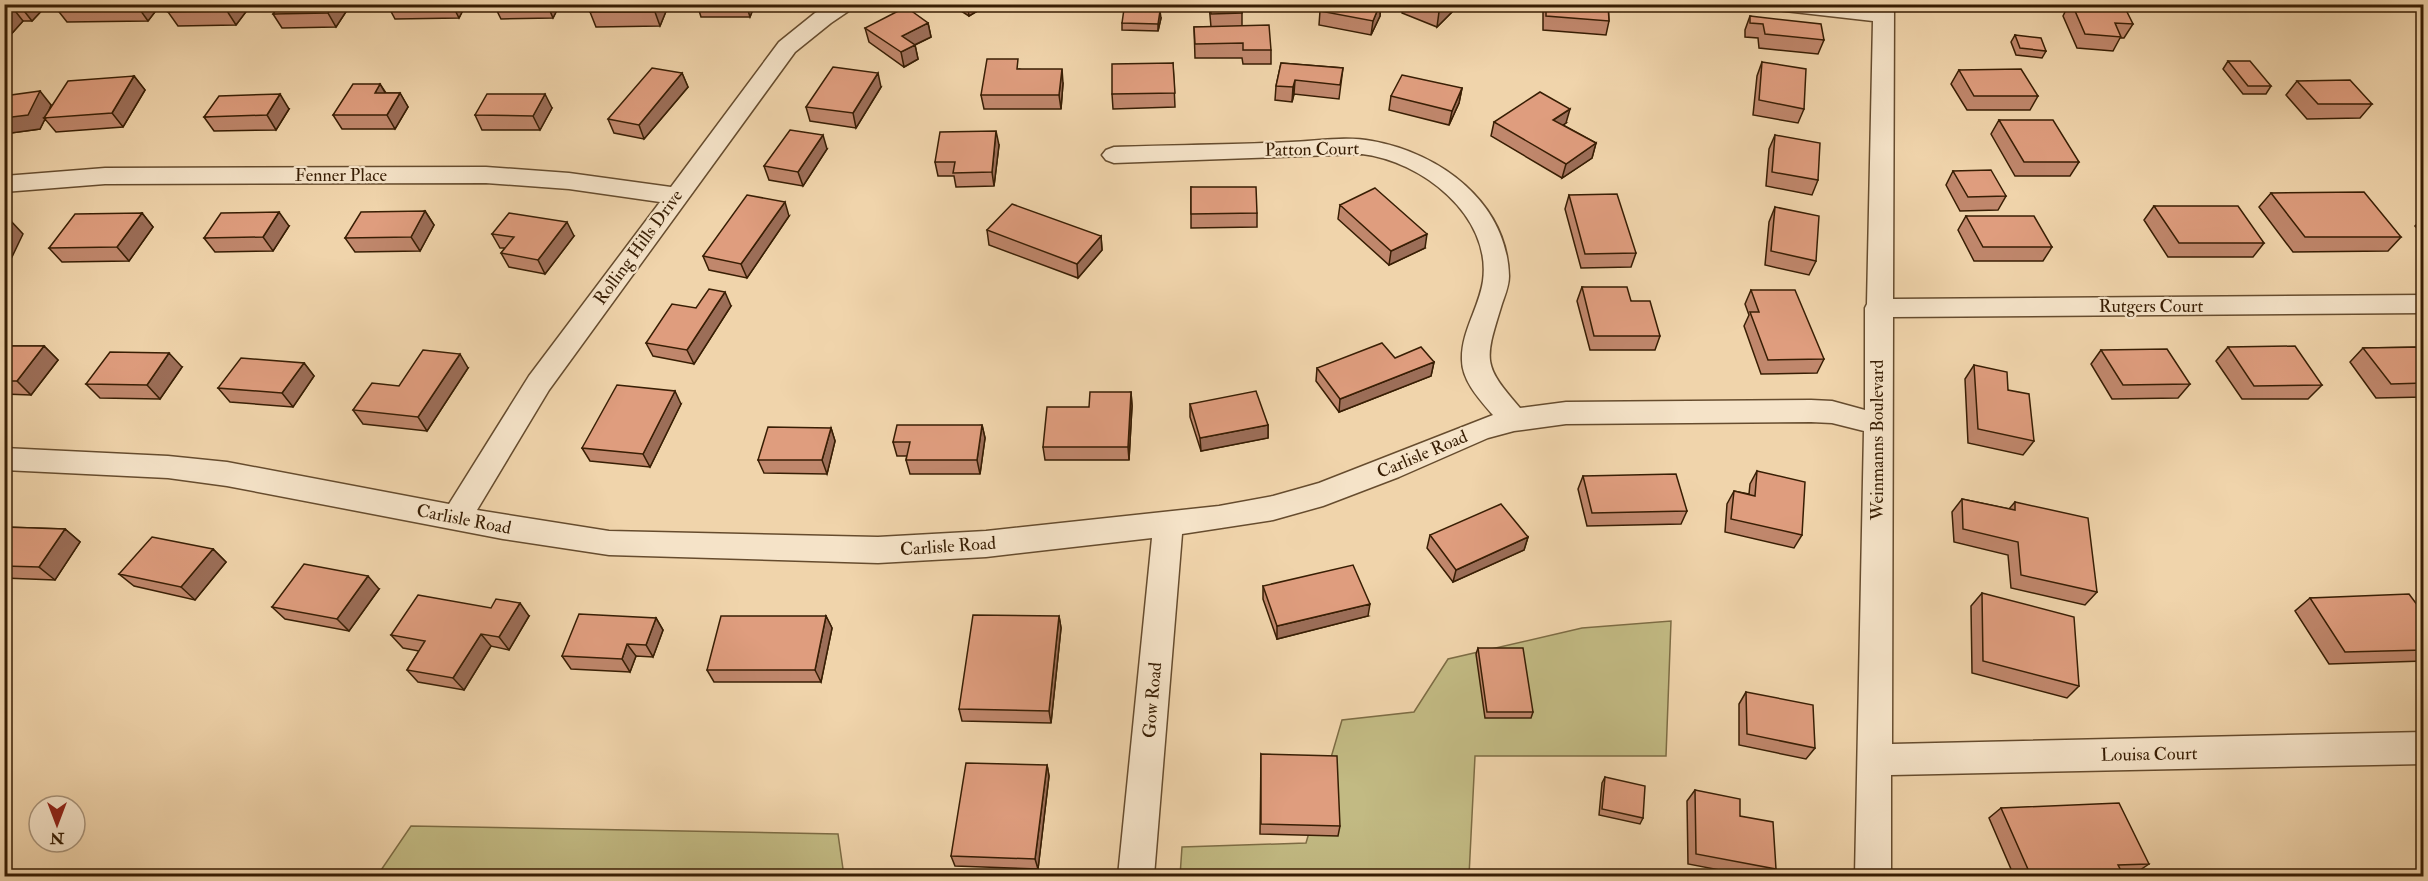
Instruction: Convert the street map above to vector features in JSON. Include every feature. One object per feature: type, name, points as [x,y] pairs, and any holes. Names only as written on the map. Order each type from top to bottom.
[{"type":"street","name":"Rolling Hills Drive","points":[[457,517],[539,382],[787,47],[823,18],[849,4]]},
{"type":"street","points":[[1775,4],[1884,10]]},
{"type":"street","name":"Weinmanns Boulevard","points":[[1873,876],[1878,308],[1884,10]]},
{"type":"street","name":"Patton Court","points":[[1113,155],[1354,147],[1396,154],[1435,172],[1456,188],[1473,208],[1485,230],[1494,259],[1496,279],[1474,349],[1474,363],[1479,378],[1514,420]]},
{"type":"street","name":"Fenner Place","points":[[4,184],[105,176],[486,175],[569,181],[676,196]]},
{"type":"street","name":"Rutgers Court","points":[[1878,308],[2424,304]]},
{"type":"street","name":"Carlisle Road","points":[[4,459],[168,467],[227,474],[504,527],[609,543],[804,550],[878,550],[986,544],[1219,518],[1323,494],[1389,470],[1481,429],[1514,420],[1566,413],[1811,411],[1832,412],[1878,424]]},
{"type":"street","name":"Gow Road","points":[[1136,876],[1168,524]]},
{"type":"street","name":"Louisa Court","points":[[1874,760],[2424,748]]},
{"type":"shaded area","points":[[1671,621],[1666,756],[1475,756],[1469,876],[1180,876],[1182,847],[1306,843],[1342,720],[1414,712],[1448,659],[1582,628]]},
{"type":"shaded area","points":[[411,826],[838,834],[844,876],[377,876]]},
{"type":"building","points":[[4,4],[24,4],[21,7],[12,7],[4,16]]},
{"type":"building","points":[[60,4],[140,4],[138,7],[56,8]]},
{"type":"building","points":[[174,4],[231,4],[227,11],[168,12]]},
{"type":"building","points":[[280,4],[333,4],[328,13],[273,14]]},
{"type":"building","points":[[594,4],[658,4],[655,12],[590,12]]},
{"type":"building","points":[[1210,4],[1242,4],[1242,13],[1211,14]]},
{"type":"building","points":[[1324,4],[1380,4],[1373,21],[1320,11]]},
{"type":"building","points":[[1418,4],[1448,4],[1439,12]]},
{"type":"building","points":[[1546,4],[1608,4],[1609,21],[1546,16]]},
{"type":"building","points":[[2072,4],[2124,6],[2133,24],[2115,23],[2121,37],[2085,34]]},
{"type":"building","points":[[906,7],[928,23],[902,36],[915,45],[901,52],[865,28]]},
{"type":"building","points":[[1124,9],[1160,11],[1158,24],[1122,23]]},
{"type":"building","points":[[1750,16],[1821,24],[1824,40],[1765,34],[1763,24],[1750,23]]},
{"type":"building","points":[[1269,25],[1271,50],[1243,50],[1243,43],[1195,44],[1194,27]]},
{"type":"building","points":[[2015,35],[2041,38],[2046,51],[2020,48]]},
{"type":"building","points":[[987,59],[1018,59],[1017,69],[1062,69],[1059,95],[981,95]]},
{"type":"building","points":[[2228,61],[2250,61],[2271,86],[2248,86]]},
{"type":"building","points":[[1762,62],[1806,69],[1804,109],[1759,100]]},
{"type":"building","points":[[1173,63],[1175,93],[1112,94],[1112,64]]},
{"type":"building","points":[[1281,63],[1343,68],[1340,85],[1295,80],[1293,87],[1276,86]]},
{"type":"building","points":[[833,67],[878,73],[853,113],[806,107]]},
{"type":"building","points":[[652,68],[682,73],[639,125],[608,119]]},
{"type":"building","points":[[2021,69],[2038,96],[1974,96],[1959,70]]},
{"type":"building","points":[[1402,75],[1462,88],[1452,111],[1391,96]]},
{"type":"building","points":[[134,76],[112,113],[44,118],[68,81]]},
{"type":"building","points":[[2350,80],[2372,104],[2318,104],[2297,81]]},
{"type":"building","points":[[353,84],[380,84],[375,93],[400,93],[387,115],[333,115]]},
{"type":"building","points":[[40,91],[28,115],[4,118],[4,96]]},
{"type":"building","points":[[1540,92],[1570,109],[1553,120],[1596,143],[1566,164],[1494,122]]},
{"type":"building","points":[[280,94],[267,115],[204,117],[219,96]]},
{"type":"building","points":[[487,94],[545,94],[533,116],[475,115]]},
{"type":"building","points":[[1999,120],[2053,120],[2079,162],[2024,162]]},
{"type":"building","points":[[790,130],[823,135],[798,172],[764,166]]},
{"type":"building","points":[[996,131],[992,172],[953,173],[955,162],[935,162],[940,132]]},
{"type":"building","points":[[1775,135],[1820,143],[1818,180],[1772,172]]},
{"type":"building","points":[[1991,170],[2006,196],[1968,197],[1953,171]]},
{"type":"building","points":[[1191,187],[1256,187],[1257,213],[1191,214]]},
{"type":"building","points":[[1375,188],[1427,234],[1391,251],[1340,205]]},
{"type":"building","points":[[2364,192],[2401,237],[2305,237],[2271,193]]},
{"type":"building","points":[[1617,194],[1636,253],[1585,254],[1569,195]]},
{"type":"building","points":[[747,195],[785,202],[741,264],[703,256]]},
{"type":"building","points":[[1012,204],[1101,236],[1077,264],[987,230]]},
{"type":"building","points":[[2154,206],[2238,206],[2264,243],[2179,243]]},
{"type":"building","points":[[1775,207],[1819,216],[1816,261],[1771,251]]},
{"type":"building","points":[[425,211],[411,237],[345,238],[361,212]]},
{"type":"building","points":[[279,212],[263,237],[204,238],[221,213]]},
{"type":"building","points":[[142,213],[117,247],[49,248],[75,214]]},
{"type":"building","points":[[509,213],[567,222],[538,260],[501,253],[514,237],[492,234]]},
{"type":"building","points":[[1966,216],[2034,216],[2052,247],[1983,247]]},
{"type":"building","points":[[10,220],[4,232],[4,221]]},
{"type":"building","points":[[1582,287],[1627,287],[1631,301],[1650,301],[1660,336],[1594,336]]},
{"type":"building","points":[[709,289],[725,292],[687,350],[646,343],[672,304],[696,308]]},
{"type":"building","points":[[1751,290],[1795,290],[1824,359],[1768,360],[1750,312],[1759,312]]},
{"type":"building","points":[[1382,343],[1395,358],[1421,347],[1434,362],[1340,399],[1317,368]]},
{"type":"building","points":[[4,346],[44,346],[17,381],[4,381]]},
{"type":"building","points":[[2295,346],[2322,385],[2254,386],[2228,347]]},
{"type":"building","points":[[2424,347],[2424,383],[2391,384],[2363,348]]},
{"type":"building","points":[[2167,349],[2190,384],[2123,385],[2101,350]]},
{"type":"building","points":[[423,350],[460,354],[418,417],[353,410],[372,383],[399,386]]},
{"type":"building","points":[[110,352],[169,353],[147,385],[86,384]]},
{"type":"building","points":[[241,358],[304,363],[282,393],[218,388]]},
{"type":"building","points":[[1974,365],[2007,372],[2008,390],[2029,394],[2034,441],[1978,429]]},
{"type":"building","points":[[617,385],[675,391],[643,454],[582,448]]},
{"type":"building","points":[[1256,391],[1268,425],[1200,438],[1190,404]]},
{"type":"building","points":[[1090,392],[1131,392],[1128,447],[1043,447],[1047,407],[1089,407]]},
{"type":"building","points":[[897,425],[982,425],[977,460],[906,460],[910,442],[893,442]]},
{"type":"building","points":[[768,427],[831,428],[822,460],[758,460]]},
{"type":"building","points":[[1757,471],[1805,482],[1802,535],[1731,519],[1734,491],[1755,496]]},
{"type":"building","points":[[1676,474],[1687,511],[1592,513],[1583,476]]},
{"type":"building","points":[[1962,499],[2015,510],[2015,502],[2088,518],[2097,592],[2021,575],[2018,542],[1963,529]]},
{"type":"building","points":[[1501,504],[1528,537],[1456,570],[1430,535]]},
{"type":"building","points":[[4,527],[65,529],[39,567],[4,566]]},
{"type":"building","points":[[152,537],[213,549],[181,587],[119,574]]},
{"type":"building","points":[[304,564],[368,576],[337,619],[272,607]]},
{"type":"building","points":[[1353,565],[1370,604],[1277,626],[1263,586]]},
{"type":"building","points":[[1982,593],[2074,617],[2079,686],[1983,661]]},
{"type":"building","points":[[2409,594],[2424,614],[2424,650],[2345,652],[2310,598]]},
{"type":"building","points":[[418,595],[491,608],[496,599],[520,603],[499,637],[481,634],[453,678],[407,670],[425,641],[391,635]]},
{"type":"building","points":[[579,614],[656,618],[646,645],[627,644],[622,659],[562,656]]},
{"type":"building","points":[[973,615],[1059,616],[1049,711],[959,709]]},
{"type":"building","points":[[721,616],[826,616],[815,670],[707,670]]},
{"type":"building","points":[[1478,648],[1523,648],[1533,712],[1487,712]]},
{"type":"building","points":[[1746,692],[1813,705],[1815,748],[1747,734]]},
{"type":"building","points":[[1261,754],[1337,756],[1340,826],[1261,824]]},
{"type":"building","points":[[966,763],[1047,765],[1035,859],[951,856]]},
{"type":"building","points":[[1605,777],[1645,786],[1643,818],[1602,809]]},
{"type":"building","points":[[1695,790],[1740,799],[1740,816],[1773,822],[1776,869],[1696,854]]},
{"type":"building","points":[[2119,803],[2149,864],[2118,865],[2124,876],[2031,876],[2001,808]]}]
